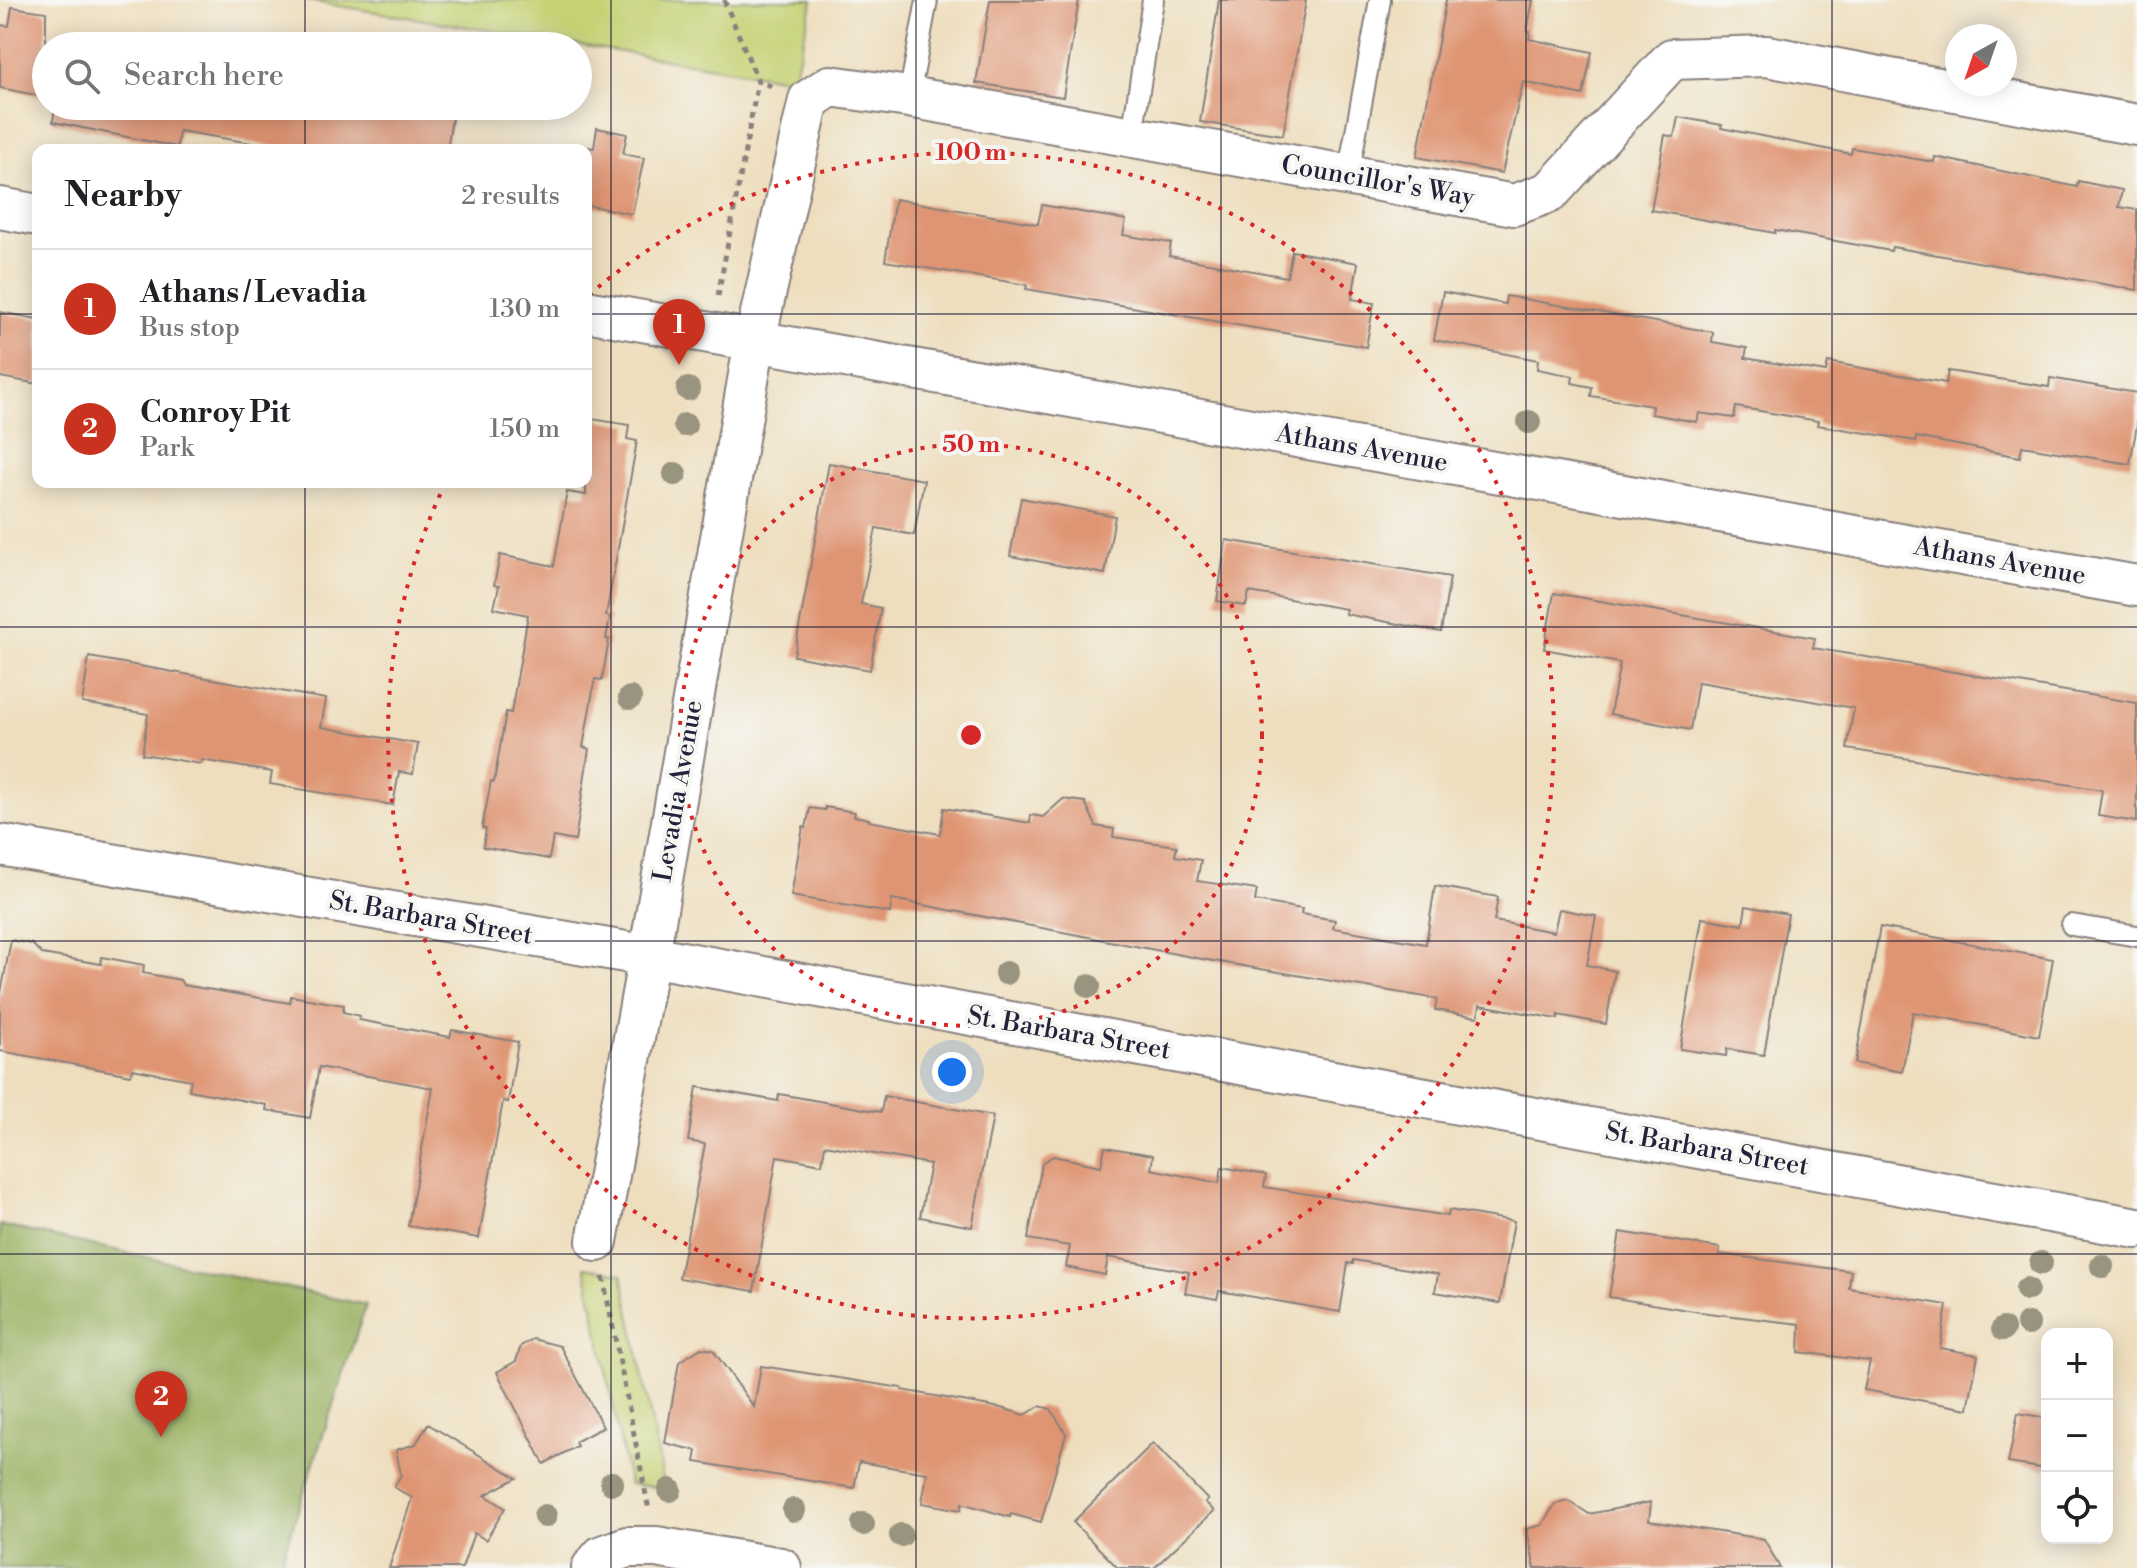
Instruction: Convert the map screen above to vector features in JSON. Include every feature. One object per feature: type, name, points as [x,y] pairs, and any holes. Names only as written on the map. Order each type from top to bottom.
[{"type":"street","name":"Councillor's Way","points":[[809,100],[830,86],[909,97],[1514,205],[1550,192],[1672,59],[1767,56],[2137,125]]},
{"type":"street","points":[[755,340],[809,100]]},
{"type":"street","points":[[0,208],[32,214]]},
{"type":"street","name":"Athans Avenue","points":[[592,312],[2137,586]]},
{"type":"street","name":"Levadia Avenue","points":[[597,1241],[755,340]]},
{"type":"street","name":"St. Barbara Street","points":[[0,845],[649,956],[2137,1228]]},
{"type":"street","points":[[592,1568],[602,1556],[627,1547],[656,1547],[781,1568]]},
{"type":"lane","points":[[909,97],[927,0]]},
{"type":"lane","points":[[1132,136],[1153,0]]},
{"type":"lane","points":[[1348,176],[1380,0]]},
{"type":"lane","points":[[2072,925],[2137,936]]},
{"type":"path","points":[[712,333],[758,81],[724,0]]},
{"type":"path","points":[[758,81],[809,100]]},
{"type":"path","points":[[597,1241],[656,1547]]},
{"type":"green space","points":[[302,0],[813,0],[793,80],[592,47],[592,32],[498,32]]},
{"type":"green space","points":[[0,1225],[366,1305],[279,1568],[0,1568]]},
{"type":"green space","points":[[585,1267],[622,1274],[665,1488],[629,1484]]},
{"type":"building","points":[[990,0],[1079,0],[1063,97],[976,83]]},
{"type":"building","points":[[1219,0],[1306,0],[1283,135],[1200,122]]},
{"type":"building","points":[[1446,0],[1533,0],[1527,31],[1530,32],[1529,39],[1592,52],[1583,95],[1523,82],[1502,173],[1417,157]]},
{"type":"building","points":[[12,7],[46,12],[46,32],[32,32],[32,94],[0,88],[0,25],[9,26]]},
{"type":"building","points":[[1678,117],[1851,154],[1852,148],[1934,162],[1935,157],[2077,187],[2078,181],[2122,190],[2119,207],[2137,210],[2137,290],[1892,247],[1891,251],[1651,210],[1665,135],[1674,137]]},
{"type":"building","points":[[452,120],[448,144],[258,144],[179,131],[177,144],[162,144],[53,122]]},
{"type":"building","points":[[597,128],[627,134],[623,154],[644,158],[632,214],[592,206]]},
{"type":"building","points":[[895,199],[1038,224],[1042,205],[1126,220],[1123,235],[1171,243],[1169,256],[1287,277],[1292,251],[1358,263],[1352,299],[1374,303],[1366,347],[1026,289],[1027,285],[885,261]]},
{"type":"building","points":[[1443,292],[1505,304],[1506,296],[1713,332],[1712,342],[1747,348],[1745,358],[1826,372],[1828,362],[1946,383],[1948,371],[2049,387],[2050,378],[2137,393],[2137,425],[2130,464],[2022,446],[2020,457],[1916,437],[1916,441],[1817,425],[1818,421],[1736,407],[1734,418],[1699,413],[1697,422],[1651,414],[1652,406],[1591,396],[1592,387],[1572,383],[1573,376],[1537,369],[1538,360],[1434,340]]},
{"type":"building","points":[[0,312],[32,318],[32,383],[0,377]]},
{"type":"building","points":[[592,419],[629,425],[627,439],[637,441],[606,616],[610,617],[606,639],[609,639],[602,680],[595,679],[583,747],[589,749],[575,841],[553,837],[549,859],[483,847],[486,829],[482,828],[491,781],[494,782],[506,712],[511,713],[528,615],[494,608],[499,586],[494,585],[500,555],[554,566],[567,492],[586,495],[586,488],[592,488]]},
{"type":"building","points":[[829,463],[924,480],[914,535],[876,528],[861,604],[881,608],[870,670],[794,656]]},
{"type":"building","points":[[1021,498],[1115,516],[1105,574],[1010,556]]},
{"type":"building","points":[[1226,540],[1450,577],[1441,632],[1345,614],[1346,609],[1249,592],[1246,606],[1217,601]]},
{"type":"building","points":[[1554,593],[1815,638],[1813,648],[2137,703],[2137,822],[2098,816],[2102,790],[1847,749],[1854,708],[1698,682],[1690,730],[1610,714],[1620,663],[1544,649]]},
{"type":"building","points":[[89,657],[326,699],[321,727],[418,744],[413,774],[399,772],[393,805],[270,784],[272,772],[142,754],[148,714],[82,703]]},
{"type":"building","points":[[1063,799],[1085,802],[1096,826],[1114,829],[1113,837],[1177,846],[1175,856],[1201,860],[1197,881],[1257,890],[1255,901],[1302,909],[1301,914],[1335,920],[1333,928],[1426,944],[1435,886],[1498,897],[1494,921],[1554,932],[1559,909],[1596,916],[1587,965],[1615,971],[1606,1024],[1480,1005],[1478,1017],[1435,1010],[1437,999],[1202,959],[892,899],[890,913],[791,896],[803,827],[806,828],[810,808],[855,812],[854,816],[869,821],[940,834],[944,808],[1030,823],[1031,815],[1043,817]]},
{"type":"building","points":[[1746,906],[1788,914],[1764,1055],[1727,1049],[1726,1056],[1680,1049],[1702,918],[1743,925]]},
{"type":"building","points":[[1880,927],[2053,959],[2039,1036],[1913,1012],[1902,1072],[1855,1063]]},
{"type":"building","points":[[11,940],[32,944],[42,954],[101,964],[102,957],[144,965],[143,973],[180,980],[183,985],[290,1003],[291,996],[344,1005],[343,1012],[360,1016],[359,1020],[450,1037],[452,1030],[518,1042],[508,1102],[503,1101],[479,1238],[408,1226],[433,1088],[319,1067],[310,1118],[266,1110],[267,1105],[189,1090],[191,1080],[132,1069],[131,1075],[0,1051],[0,998]]},
{"type":"building","points":[[697,1087],[778,1101],[779,1094],[881,1112],[884,1096],[993,1116],[972,1227],[920,1217],[930,1164],[825,1145],[822,1164],[777,1156],[754,1291],[679,1278],[705,1144],[688,1141]]},
{"type":"building","points":[[1105,1147],[1153,1155],[1151,1169],[1219,1183],[1222,1167],[1266,1175],[1264,1187],[1448,1216],[1449,1210],[1514,1221],[1500,1303],[1435,1292],[1438,1274],[1353,1260],[1353,1264],[1348,1263],[1340,1312],[1219,1291],[1217,1299],[1185,1293],[1189,1272],[1108,1257],[1105,1275],[1066,1267],[1070,1246],[1028,1239],[1042,1163],[1053,1156],[1101,1166]]},
{"type":"building","points":[[1620,1232],[1720,1248],[1719,1254],[1851,1271],[1849,1288],[1947,1305],[1940,1348],[1978,1355],[1968,1409],[1864,1390],[1870,1361],[1799,1352],[1800,1324],[1609,1297]]},
{"type":"building","points":[[533,1339],[560,1346],[603,1427],[544,1464],[497,1372],[516,1361],[521,1346]]},
{"type":"building","points":[[701,1348],[713,1350],[754,1407],[761,1366],[902,1388],[1025,1415],[1040,1406],[1051,1409],[1066,1434],[1041,1522],[962,1503],[961,1510],[922,1503],[927,1473],[859,1462],[854,1488],[695,1462],[697,1451],[665,1443],[679,1362]]},
{"type":"building","points":[[2018,1413],[2041,1417],[2041,1468],[2008,1463]]},
{"type":"building","points":[[428,1424],[517,1478],[485,1495],[505,1508],[486,1540],[474,1533],[462,1568],[389,1568],[412,1498],[394,1487],[401,1475],[396,1450],[416,1444]]},
{"type":"building","points":[[1153,1443],[1208,1500],[1205,1502],[1214,1511],[1154,1568],[1118,1568],[1073,1522]]},
{"type":"building","points":[[1569,1501],[1589,1514],[1651,1502],[1649,1521],[1764,1539],[1780,1568],[1535,1568],[1527,1529],[1542,1525],[1555,1504]]},
{"type":"place","name":"Athans / Levadia","points":[[679,365]]},
{"type":"place","name":"Conroy Pit","points":[[161,1437]]}]
